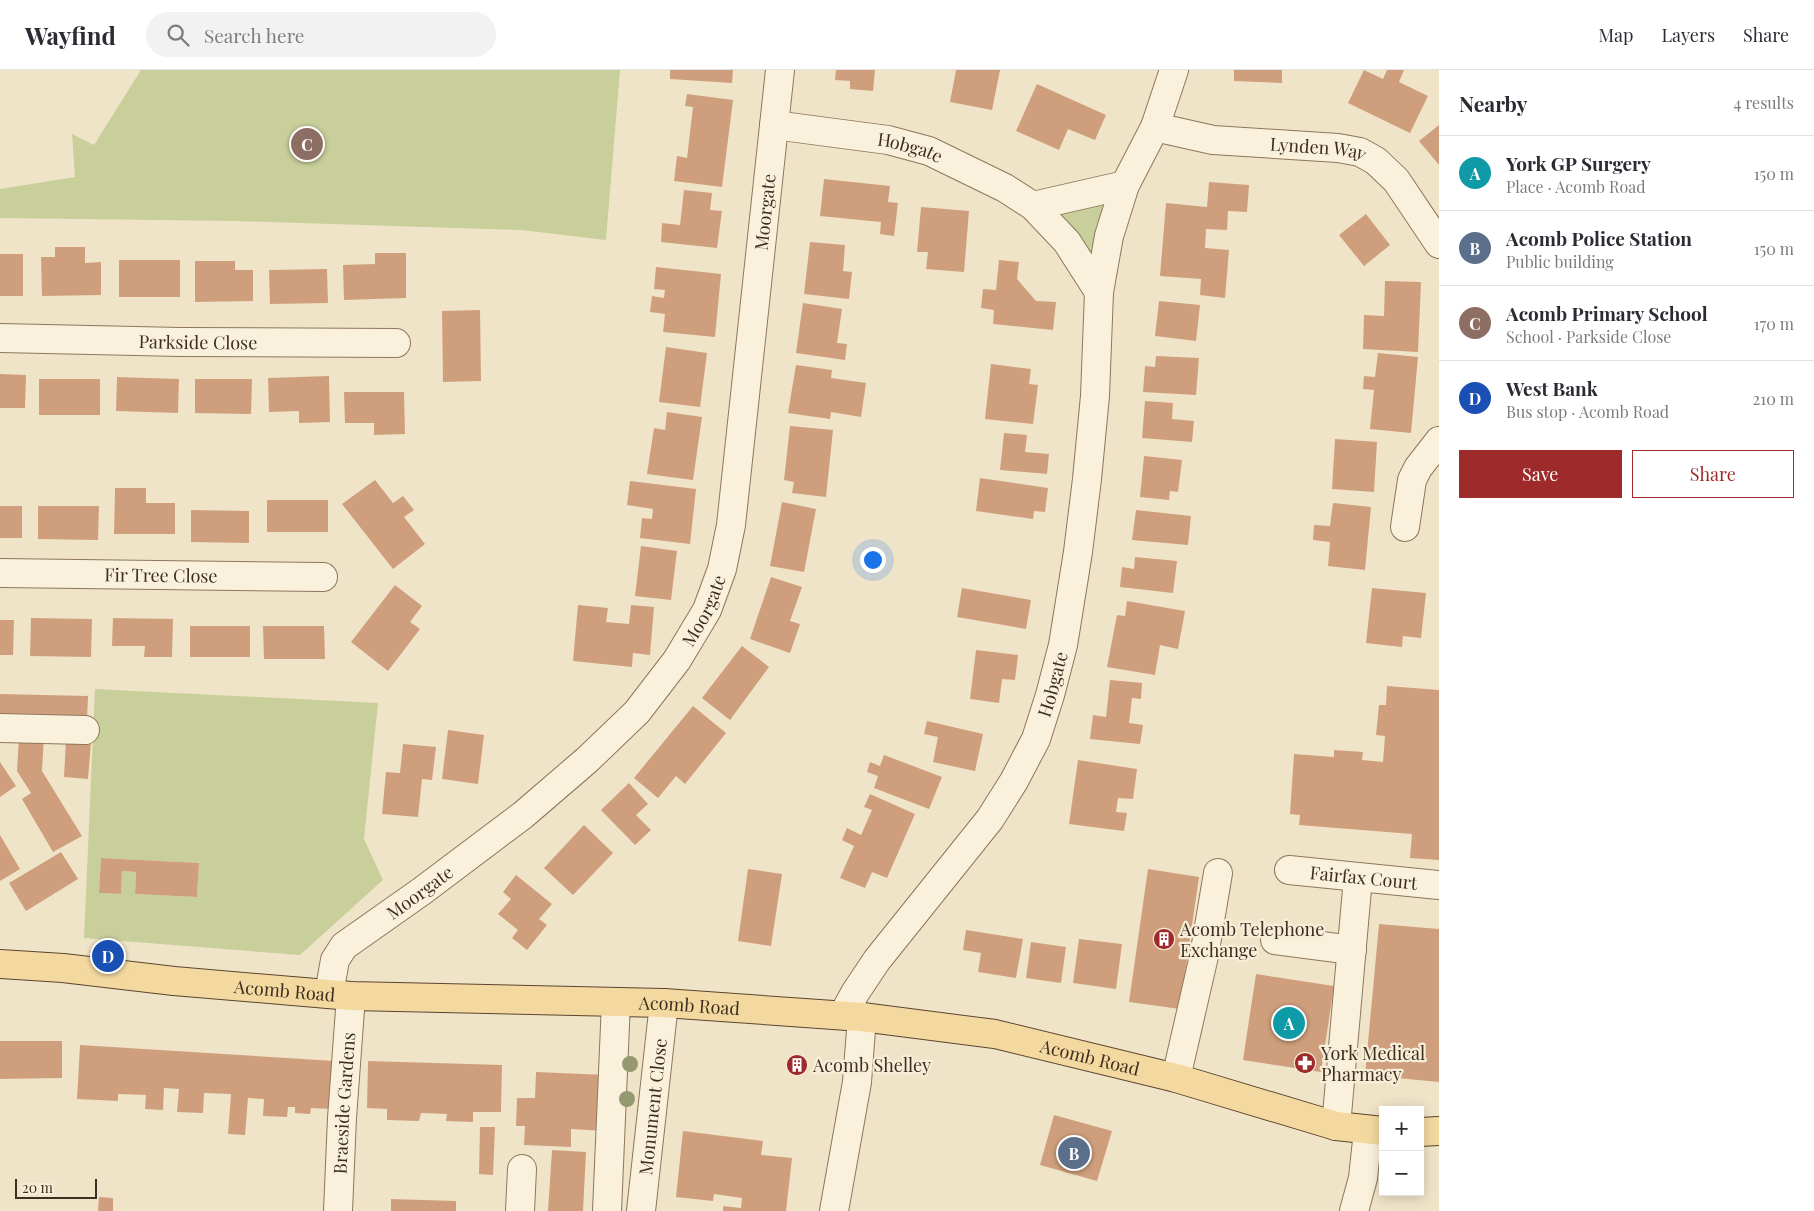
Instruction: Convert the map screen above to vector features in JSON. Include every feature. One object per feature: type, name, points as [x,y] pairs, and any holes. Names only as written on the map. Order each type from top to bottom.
[{"type":"main road","name":"Acomb Road","points":[[0,964],[63,968],[193,983],[340,995],[664,1003],[853,1016],[996,1034],[1176,1078],[1336,1126],[1375,1131]]},
{"type":"main road","points":[[1424,1132],[1439,1132]]},
{"type":"street","name":"Moorgate","points":[[340,995],[335,960],[344,946],[422,891],[523,815],[587,760],[637,712],[677,660],[707,610],[722,569],[731,525],[780,70]]},
{"type":"street","name":"Hobgate","points":[[853,1016],[855,992],[877,960],[990,819],[1014,781],[1036,739],[1063,645],[1078,552],[1095,396],[1099,292],[1109,236],[1125,185],[1155,127],[1174,70]]},
{"type":"street","name":"Hobgate","points":[[774,124],[888,140],[929,151],[1005,188],[1033,206],[1067,242],[1099,292]]},
{"type":"street","name":"Lynden Way","points":[[1155,127],[1213,140],[1338,148],[1360,152],[1376,161],[1396,180],[1439,244]]},
{"type":"street","points":[[1033,206],[1125,185]]},
{"type":"street","name":"Parkside Close","points":[[0,338],[181,342],[396,343]]},
{"type":"street","points":[[1405,527],[1412,480],[1418,468],[1439,441]]},
{"type":"street","name":"Fir Tree Close","points":[[0,573],[323,577]]},
{"type":"street","points":[[0,728],[10,730],[85,730]]},
{"type":"street","name":"Fairfax Court","points":[[1289,870],[1439,885]]},
{"type":"street","points":[[1176,1078],[1204,956],[1218,873]]},
{"type":"street","points":[[1336,1126],[1358,878]]},
{"type":"street","points":[[1275,940],[1352,950]]},
{"type":"street","name":"Braeside Gardens","points":[[338,1211],[342,1118],[340,995]]},
{"type":"street","points":[[607,1211],[616,1002]]},
{"type":"street","name":"Monument Close","points":[[641,1211],[664,1003]]},
{"type":"street","points":[[834,1211],[857,1082],[853,1016]]},
{"type":"street","points":[[1354,1211],[1375,1131]]},
{"type":"street","points":[[520,1211],[522,1169]]},
{"type":"green space","points":[[141,70],[620,70],[606,240],[521,230],[235,221],[0,218],[0,189],[75,177],[72,134],[94,145]]},
{"type":"green space","points":[[1106,200],[1090,259],[1057,212]]},
{"type":"green space","points":[[95,689],[378,703],[364,839],[383,880],[300,955],[84,938]],"holes":[[[101,858],[199,863],[197,897],[135,894],[136,872],[122,871],[121,894],[99,893]]]},
{"type":"building","points":[[670,70],[733,70],[732,83],[670,79]]},
{"type":"building","points":[[836,70],[875,70],[873,91],[850,89],[850,81],[835,80]]},
{"type":"building","points":[[956,70],[1000,70],[992,110],[950,102]]},
{"type":"building","points":[[1234,70],[1282,70],[1282,83],[1234,81]]},
{"type":"building","points":[[1364,70],[1383,79],[1387,70],[1404,70],[1399,82],[1428,96],[1410,133],[1348,103]]},
{"type":"building","points":[[1037,84],[1106,115],[1095,140],[1068,129],[1059,150],[1016,131]]},
{"type":"building","points":[[687,94],[733,100],[722,187],[674,181],[677,156],[687,158],[693,107],[685,106]]},
{"type":"building","points":[[1439,125],[1439,165],[1419,141]]},
{"type":"building","points":[[824,179],[890,186],[888,202],[898,203],[894,236],[880,234],[881,222],[820,216]]},
{"type":"building","points":[[1209,182],[1249,185],[1247,212],[1228,211],[1227,230],[1206,229],[1205,248],[1229,250],[1225,298],[1200,295],[1201,279],[1160,276],[1166,203],[1207,207]]},
{"type":"building","points":[[684,190],[712,193],[710,210],[722,211],[717,248],[661,242],[662,223],[680,225]]},
{"type":"building","points":[[921,207],[969,211],[964,272],[926,269],[928,252],[917,252]]},
{"type":"building","points":[[1366,214],[1390,245],[1364,266],[1339,235]]},
{"type":"building","points":[[810,242],[845,245],[843,271],[852,272],[849,299],[804,294]]},
{"type":"building","points":[[55,247],[85,247],[85,263],[101,262],[101,295],[42,296],[41,257],[55,257]]},
{"type":"building","points":[[375,253],[406,253],[406,298],[344,300],[343,265],[375,264]]},
{"type":"building","points":[[0,254],[23,254],[23,296],[0,296]]},
{"type":"building","points":[[119,260],[180,260],[180,297],[119,297]]},
{"type":"building","points":[[999,260],[1019,262],[1017,279],[1036,301],[1056,302],[1053,330],[993,324],[994,310],[981,308],[983,289],[996,290]]},
{"type":"building","points":[[195,261],[235,261],[235,270],[253,270],[253,301],[195,302]]},
{"type":"building","points":[[656,267],[721,274],[715,337],[663,332],[665,314],[650,312],[652,296],[664,298],[665,290],[654,289]]},
{"type":"building","points":[[327,269],[328,303],[270,304],[269,270]]},
{"type":"building","points":[[1385,281],[1421,282],[1418,352],[1363,349],[1364,315],[1384,316]]},
{"type":"building","points":[[1159,301],[1200,305],[1196,341],[1155,336]]},
{"type":"building","points":[[803,303],[842,309],[837,343],[847,344],[845,360],[796,353]]},
{"type":"building","points":[[480,310],[481,381],[443,382],[442,311]]},
{"type":"building","points":[[666,347],[707,353],[700,407],[659,402]]},
{"type":"building","points":[[1378,353],[1418,357],[1411,433],[1370,429],[1374,390],[1363,389],[1364,376],[1375,377]]},
{"type":"building","points":[[1156,356],[1199,358],[1196,395],[1143,392],[1145,366],[1155,367]]},
{"type":"building","points":[[991,364],[1031,369],[1029,384],[1038,385],[1033,424],[985,419]]},
{"type":"building","points":[[796,365],[832,370],[831,378],[866,383],[861,417],[831,412],[830,419],[788,413]]},
{"type":"building","points":[[0,374],[26,375],[25,408],[0,408]]},
{"type":"building","points":[[329,376],[330,422],[299,423],[299,411],[269,412],[268,378]]},
{"type":"building","points":[[117,377],[179,379],[178,413],[116,411]]},
{"type":"building","points":[[39,379],[100,379],[100,415],[39,415]]},
{"type":"building","points":[[195,379],[252,379],[251,414],[195,413]]},
{"type":"building","points":[[344,392],[404,392],[405,434],[374,435],[374,423],[345,423]]},
{"type":"building","points":[[1145,401],[1173,403],[1172,419],[1194,421],[1192,442],[1142,438]]},
{"type":"building","points":[[667,412],[702,417],[693,480],[647,474],[654,428],[665,430]]},
{"type":"building","points":[[790,426],[833,430],[826,497],[792,493],[794,482],[784,480]]},
{"type":"building","points":[[1004,433],[1027,435],[1025,452],[1049,454],[1047,474],[1000,470]]},
{"type":"building","points":[[1335,439],[1377,442],[1374,492],[1332,489]]},
{"type":"building","points":[[1144,456],[1182,460],[1178,492],[1170,491],[1169,500],[1140,497]]},
{"type":"building","points":[[980,478],[1048,488],[1045,512],[1034,511],[1033,519],[976,511]]},
{"type":"building","points":[[375,480],[393,503],[403,496],[414,510],[404,517],[425,544],[393,569],[342,504]]},
{"type":"building","points":[[630,481],[696,489],[690,544],[640,538],[642,518],[652,519],[653,509],[627,505]]},
{"type":"building","points":[[115,488],[146,488],[146,503],[175,503],[175,534],[114,534]]},
{"type":"building","points":[[267,500],[328,500],[328,532],[267,532]]},
{"type":"building","points":[[782,502],[816,509],[804,572],[770,566]]},
{"type":"building","points":[[1333,503],[1371,507],[1365,570],[1328,566],[1330,542],[1313,540],[1314,525],[1330,526]]},
{"type":"building","points":[[0,506],[22,506],[22,538],[0,538]]},
{"type":"building","points":[[38,506],[99,506],[98,540],[38,539]]},
{"type":"building","points":[[191,510],[249,511],[249,543],[191,542]]},
{"type":"building","points":[[1136,510],[1191,516],[1188,545],[1132,540]]},
{"type":"building","points":[[641,546],[677,551],[671,600],[635,596]]},
{"type":"building","points":[[1135,557],[1177,561],[1173,593],[1120,587],[1122,567],[1134,569]]},
{"type":"building","points":[[771,577],[802,587],[790,621],[800,624],[790,653],[750,639]]},
{"type":"building","points":[[395,585],[422,606],[410,622],[420,629],[388,671],[351,642]]},
{"type":"building","points":[[962,588],[1031,600],[1026,629],[957,617]]},
{"type":"building","points":[[1372,588],[1426,593],[1421,638],[1403,636],[1402,647],[1366,643]]},
{"type":"building","points":[[1127,601],[1185,611],[1178,649],[1160,645],[1155,675],[1107,667],[1117,615],[1125,616]]},
{"type":"building","points":[[578,605],[608,608],[606,622],[629,624],[631,605],[654,607],[650,655],[633,653],[632,667],[573,661]]},
{"type":"building","points":[[31,618],[92,619],[91,657],[30,656]]},
{"type":"building","points":[[113,618],[173,619],[172,657],[144,657],[145,646],[112,646]]},
{"type":"building","points":[[0,620],[14,620],[13,655],[0,655]]},
{"type":"building","points":[[190,626],[250,626],[250,657],[190,657]]},
{"type":"building","points":[[263,626],[324,626],[325,659],[264,659]]},
{"type":"building","points":[[742,646],[769,667],[730,720],[702,698]]},
{"type":"building","points":[[976,650],[1018,655],[1015,680],[1002,679],[999,703],[970,699]]},
{"type":"building","points":[[1110,680],[1142,683],[1141,699],[1132,698],[1129,723],[1143,725],[1140,744],[1090,739],[1093,715],[1106,717]]},
{"type":"building","points":[[1387,686],[1439,690],[1439,860],[1410,858],[1412,834],[1299,825],[1300,815],[1290,814],[1294,754],[1334,757],[1334,750],[1363,752],[1362,760],[1383,762],[1385,736],[1376,735],[1379,705],[1386,705]]},
{"type":"building","points":[[0,694],[88,696],[87,719],[0,716]]},
{"type":"building","points":[[693,706],[726,733],[685,784],[676,776],[658,798],[634,778]]},
{"type":"building","points":[[927,721],[983,734],[975,771],[933,762],[938,737],[924,734]]},
{"type":"building","points":[[448,730],[484,735],[478,784],[442,779]]},
{"type":"building","points":[[19,736],[44,736],[42,771],[82,836],[53,852],[22,799],[31,793],[17,771]]},
{"type":"building","points":[[66,740],[91,742],[88,779],[64,777]]},
{"type":"building","points":[[403,744],[436,747],[432,780],[422,779],[418,817],[382,814],[386,772],[400,773]]},
{"type":"building","points":[[884,755],[942,777],[929,809],[874,788],[878,776],[867,772],[870,762],[880,766]]},
{"type":"building","points":[[1078,760],[1137,769],[1133,799],[1118,798],[1116,812],[1127,813],[1124,831],[1069,824]]},
{"type":"building","points":[[0,762],[16,786],[0,797]]},
{"type":"building","points":[[629,783],[648,804],[636,815],[651,830],[635,845],[601,810]]},
{"type":"building","points":[[870,794],[915,814],[887,878],[872,872],[865,888],[840,878],[854,846],[842,840],[847,828],[861,835],[872,810],[864,807]]},
{"type":"building","points":[[584,825],[613,853],[573,895],[544,868]]},
{"type":"building","points":[[0,835],[20,869],[0,881]]},
{"type":"building","points":[[61,852],[78,879],[26,911],[9,883]]},
{"type":"building","points":[[101,858],[199,863],[197,897],[135,894],[136,872],[122,871],[121,894],[99,893]]},
{"type":"building","points":[[748,869],[782,874],[771,946],[738,941]]},
{"type":"building","name":"Acomb Telephone Exchange","points":[[1148,869],[1199,877],[1180,1009],[1129,1002]]},
{"type":"building","points":[[516,875],[552,904],[539,919],[547,925],[527,950],[512,938],[518,930],[498,914],[511,899],[503,892]]},
{"type":"building","points":[[1379,924],[1439,929],[1439,1082],[1365,1075]]},
{"type":"building","points":[[966,930],[1023,939],[1016,978],[978,972],[981,953],[963,950]]},
{"type":"building","points":[[1079,939],[1122,944],[1116,989],[1073,983]]},
{"type":"building","points":[[1031,942],[1066,947],[1061,983],[1026,978]]},
{"type":"building","points":[[1256,974],[1334,986],[1321,1072],[1243,1060]]},
{"type":"building","points":[[0,1041],[62,1041],[62,1078],[0,1079]]},
{"type":"building","points":[[80,1045],[335,1061],[332,1109],[311,1108],[310,1114],[295,1113],[295,1107],[288,1107],[287,1117],[263,1116],[264,1099],[248,1098],[245,1135],[228,1134],[231,1094],[204,1093],[203,1113],[177,1112],[179,1089],[164,1088],[163,1110],[145,1109],[146,1095],[118,1094],[118,1101],[77,1099]]},
{"type":"building","name":"Acomb Shelley","points":[[791,1058],[803,1058],[802,1072],[790,1071]]},
{"type":"building","points":[[368,1061],[502,1065],[501,1112],[473,1112],[473,1122],[446,1121],[447,1114],[421,1113],[419,1121],[387,1120],[387,1109],[367,1108]]},
{"type":"building","points":[[536,1072],[606,1075],[604,1131],[571,1129],[571,1147],[524,1145],[525,1126],[516,1126],[517,1098],[535,1098]]},
{"type":"building","points":[[1054,1115],[1112,1131],[1097,1181],[1040,1165]]},
{"type":"building","points":[[480,1127],[495,1127],[493,1175],[479,1174]]},
{"type":"building","points":[[683,1131],[763,1141],[761,1155],[792,1158],[786,1211],[723,1211],[723,1206],[741,1208],[742,1198],[714,1194],[713,1201],[676,1197]]},
{"type":"building","points":[[552,1150],[586,1152],[583,1211],[548,1211]]},
{"type":"building","points":[[99,1197],[113,1198],[113,1211],[98,1211]]},
{"type":"building","points":[[391,1199],[456,1201],[456,1211],[391,1211]]},
{"type":"place","name":"Acomb Primary School","points":[[307,144]]},
{"type":"place","name":"Acomb Telephone Exchange","points":[[1164,939]]},
{"type":"place","name":"West Bank","points":[[108,956]]},
{"type":"place","name":"York GP Surgery","points":[[1289,1023]]},
{"type":"place","name":"York Medical Pharmacy","points":[[1305,1063]]},
{"type":"place","name":"Acomb Shelley","points":[[797,1065]]},
{"type":"place","name":"Acomb Police Station","points":[[1074,1153]]}]
